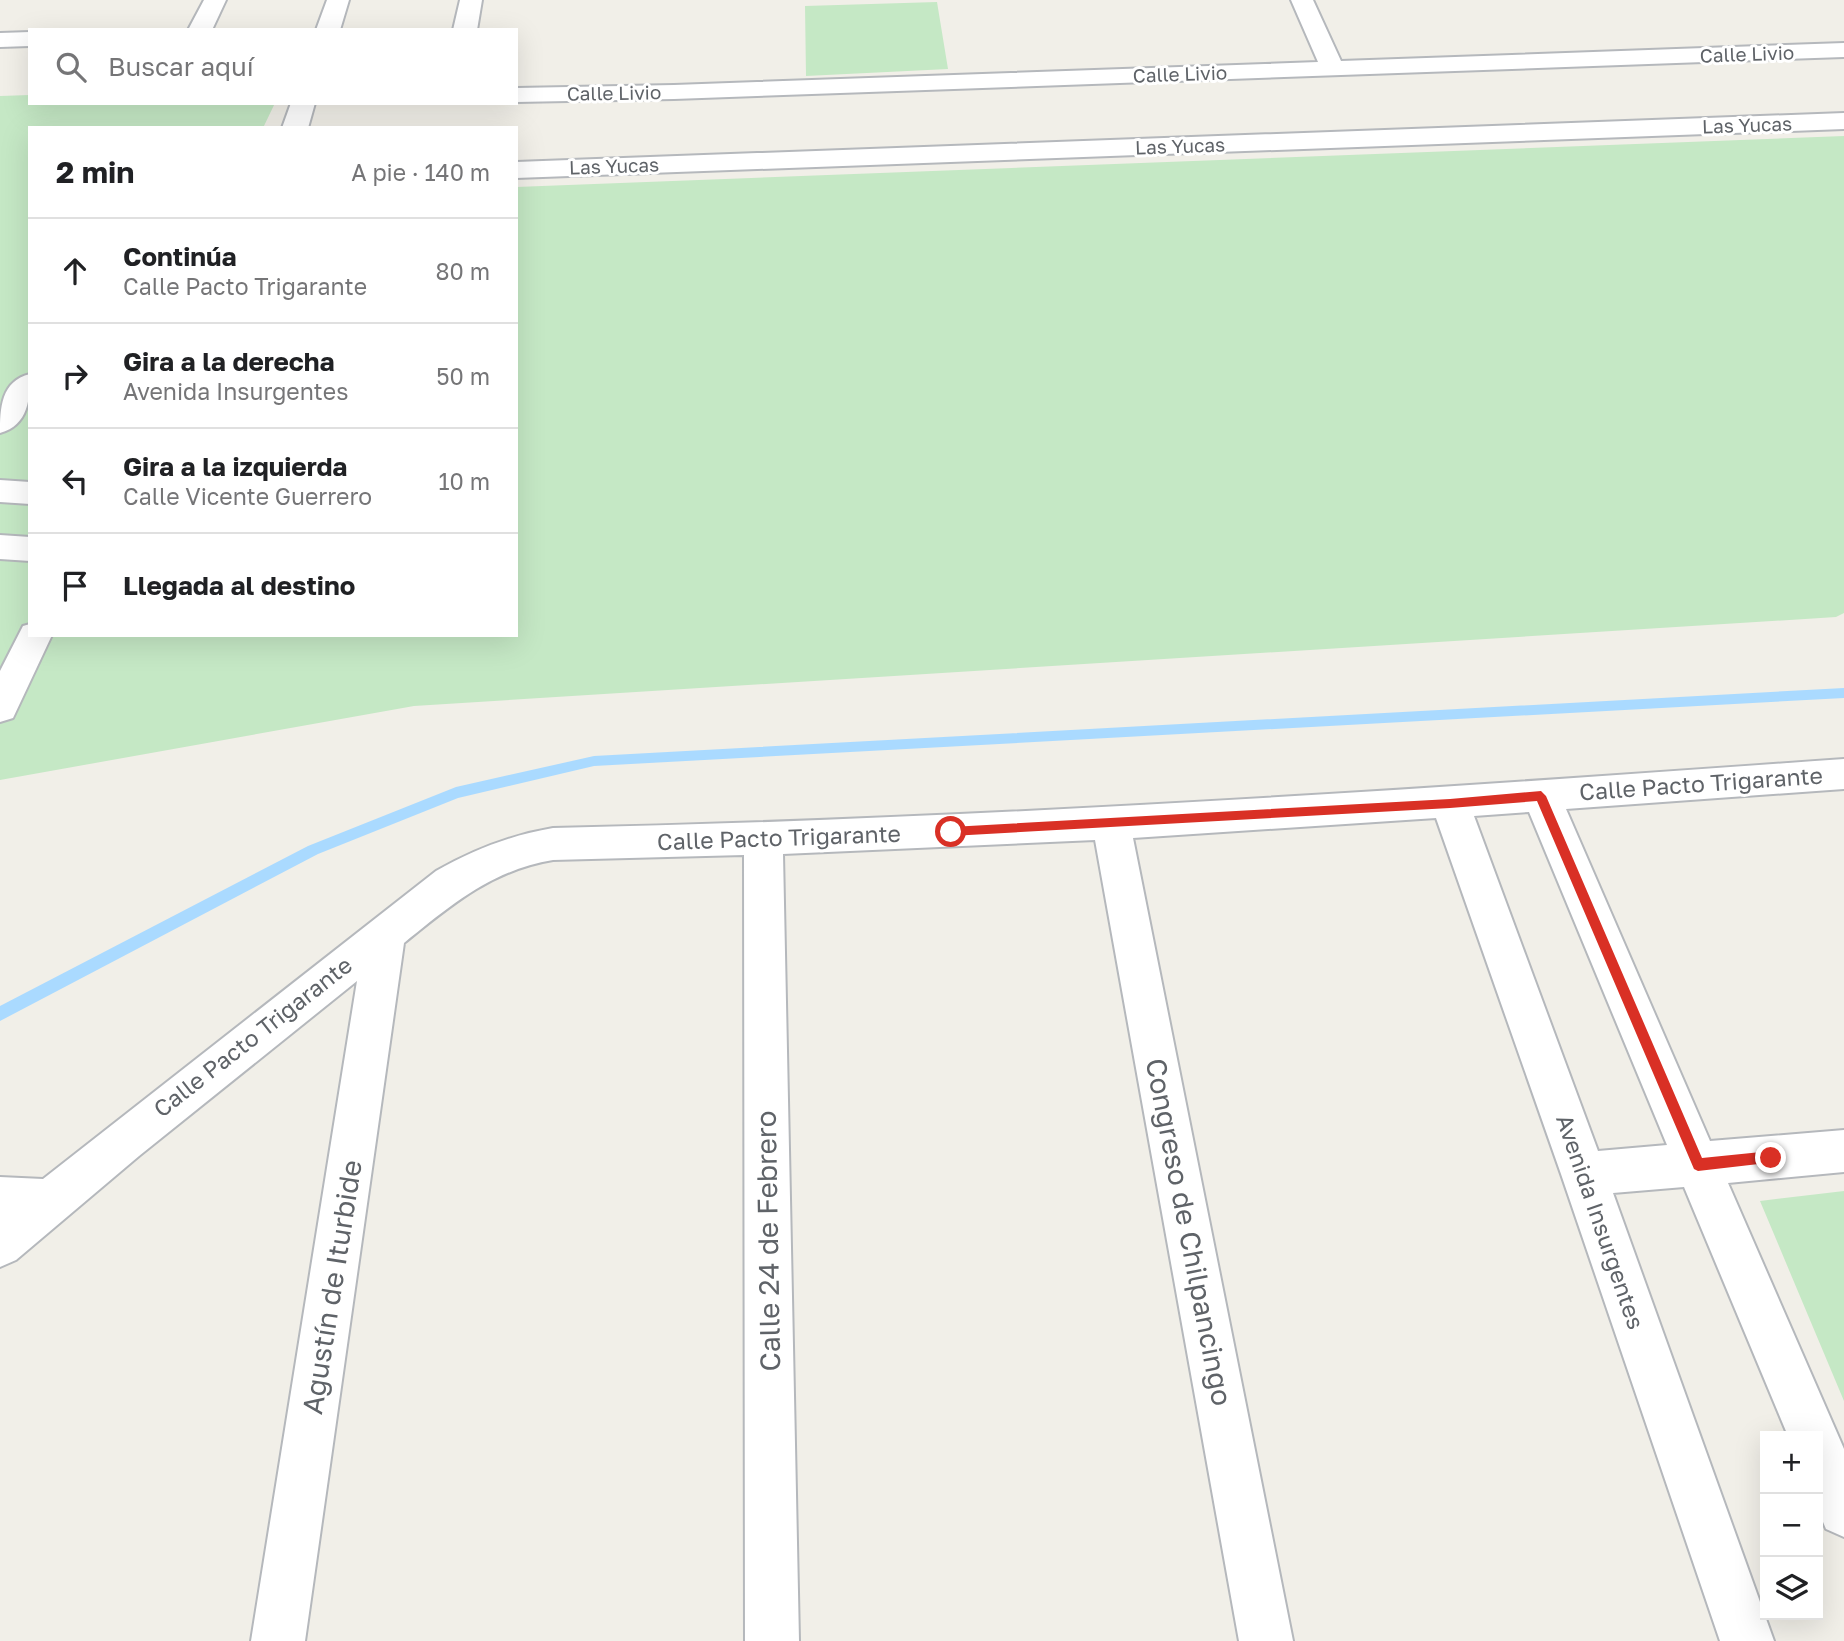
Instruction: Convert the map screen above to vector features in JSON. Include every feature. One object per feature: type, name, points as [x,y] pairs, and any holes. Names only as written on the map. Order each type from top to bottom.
[{"type":"street","points":[[201,28],[215,0]]},
{"type":"street","points":[[329,28],[338,0]]},
{"type":"street","points":[[465,28],[471,0]]},
{"type":"street","points":[[1302,0],[1333,69]]},
{"type":"street","points":[[0,40],[28,39]]},
{"type":"street","name":"Calle Livio","points":[[518,95],[701,92],[1844,50]]},
{"type":"street","points":[[296,126],[302,105]]},
{"type":"street","name":"Las Yucas","points":[[521,174],[1844,121]]},
{"type":"street","points":[[2,418],[28,386]]},
{"type":"street","points":[[0,491],[28,493]]},
{"type":"street","points":[[0,547],[28,549]]},
{"type":"street","points":[[0,708],[35,637]]},
{"type":"street","name":"Calle Pacto Trigarante","points":[[0,1244],[50,1201],[450,883],[485,861],[519,849],[553,844],[763,841],[1111,824],[1450,803],[1844,774]]},
{"type":"street","points":[[1541,796],[1811,1431]]},
{"type":"street","name":"Avenida Insurgentes","points":[[1450,803],[1584,1174],[1747,1641]]},
{"type":"street","name":"Congreso de Chilpancingo","points":[[1111,824],[1266,1641]]},
{"type":"street","name":"Calle 24 de Febrero","points":[[763,841],[772,1641]]},
{"type":"street","name":"Agustín de Iturbide","points":[[278,1641],[386,933]]},
{"type":"street","points":[[1584,1174],[1844,1151]]},
{"type":"street","points":[[0,1199],[50,1201]]},
{"type":"street","points":[[1823,1460],[1844,1511]]},
{"type":"green space","points":[[937,2],[948,69],[806,76],[805,6]]},
{"type":"green space","points":[[28,95],[28,105],[274,105],[264,126],[28,126],[28,637],[518,637],[518,187],[1844,136],[1844,613],[1836,617],[414,706],[0,780],[0,96]]},
{"type":"green space","points":[[1844,1191],[1844,1401],[1760,1201]]},
{"type":"waterway","points":[[0,1014],[313,850],[456,793],[594,761],[1844,693]]},
{"type":"route","points":[[951,832],[1541,796],[1698,1164],[1771,1158]]}]
